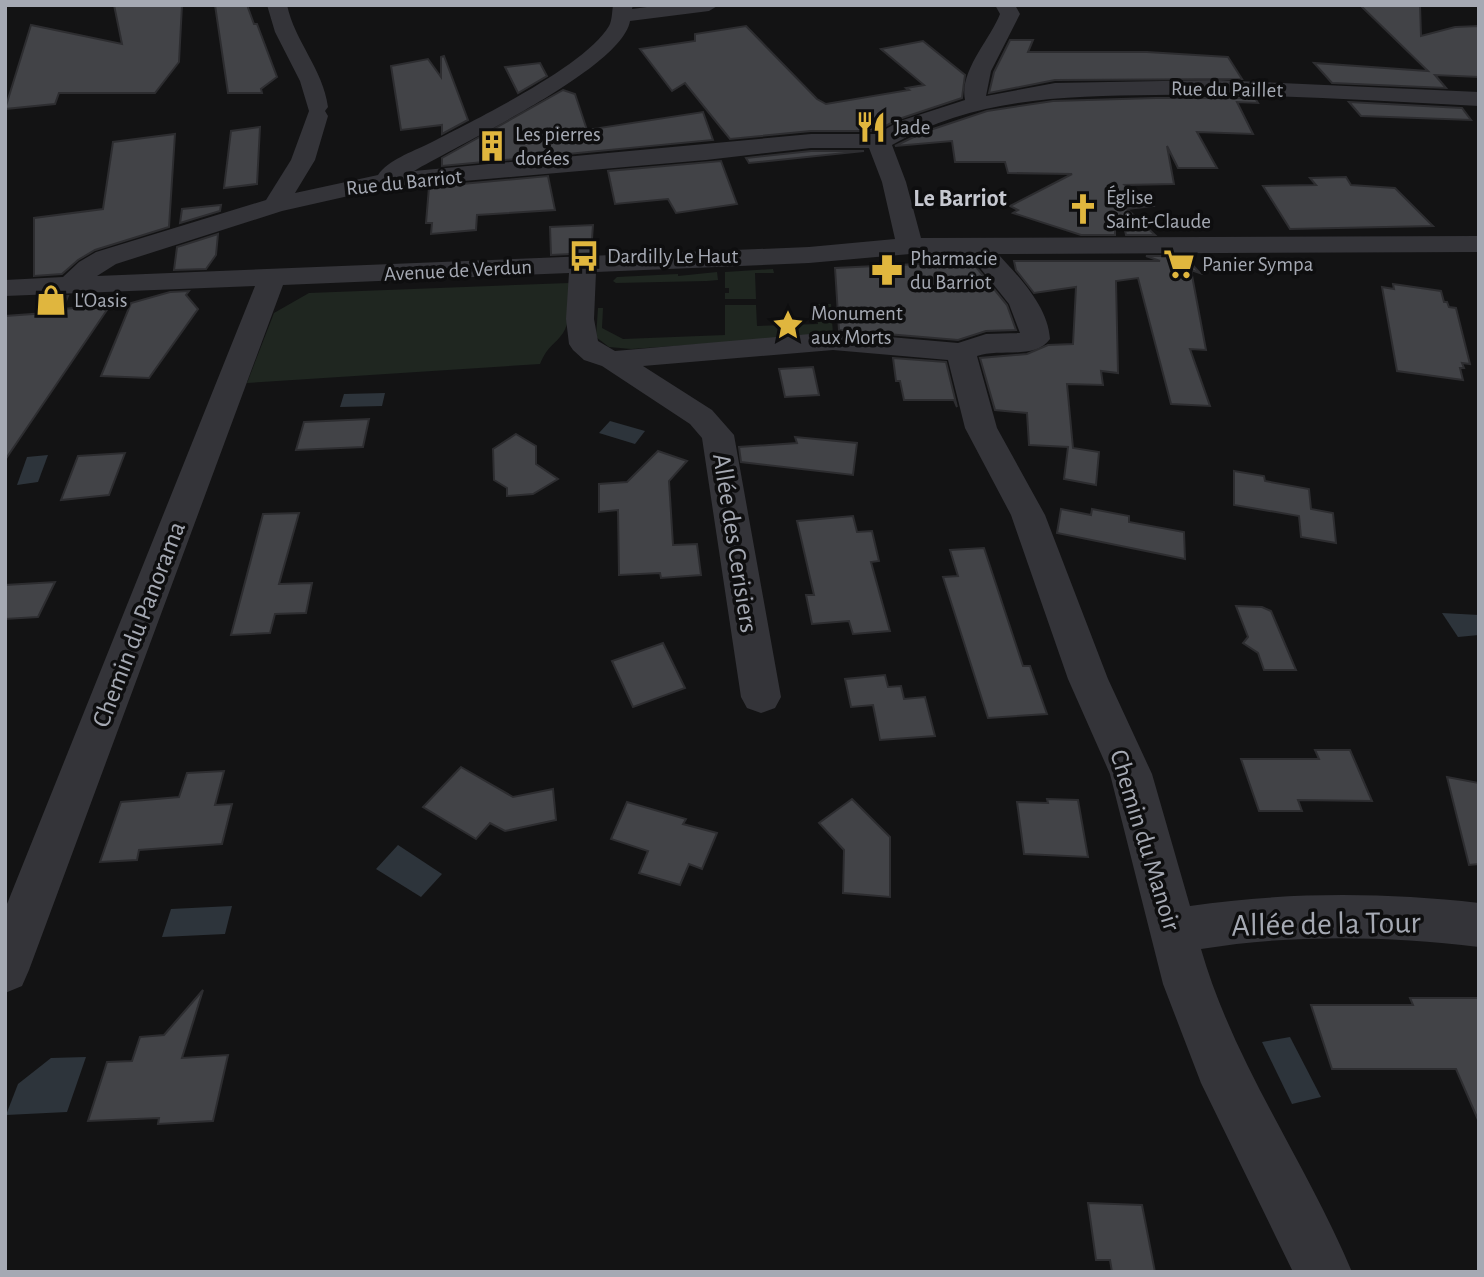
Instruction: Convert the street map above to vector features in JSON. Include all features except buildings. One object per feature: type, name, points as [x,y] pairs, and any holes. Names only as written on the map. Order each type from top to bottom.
[{"type":"street","points":[[275,205],[303,160],[317,112],[316,92],[284,34],[277,5]]},
{"type":"street","points":[[384,181],[397,170],[557,81],[605,46],[621,26],[624,11],[709,5]]},
{"type":"street","points":[[977,104],[974,98],[981,71],[1007,26],[1010,14],[1005,5]]},
{"type":"street","name":"Rue du Paillet","points":[[882,141],[908,127],[977,104],[1055,90],[1216,87],[1479,99]]},
{"type":"street","name":"Rue du Barriot","points":[[71,285],[89,268],[106,258],[275,205],[384,181],[706,153],[811,141],[882,141]]},
{"type":"street","points":[[882,141],[880,145],[894,182],[910,246]]},
{"type":"street","name":"Avenue de Verdun","points":[[5,288],[809,255],[910,246],[1479,244]]},
{"type":"street","points":[[613,360],[681,352],[833,341],[963,359],[986,343],[1030,342],[1036,336],[1027,311],[976,246]]},
{"type":"street","name":"Allée des Cerisiers","points":[[584,264],[580,286],[580,319],[584,344],[595,354],[613,360],[701,417],[718,435],[761,697]]},
{"type":"street","name":"Chemin du Panorama","points":[[5,971],[272,278]]},
{"type":"street","name":"Chemin du Manoir","points":[[963,359],[981,428],[1028,516],[1088,679],[1130,774],[1187,984],[1219,1065],[1323,1272]]},
{"type":"street","name":"Allée de la Tour","points":[[1174,931],[1276,919],[1350,917],[1442,920],[1479,925]]},
{"type":"shaded area","points":[[773,269],[774,273],[755,273],[756,299],[725,299],[729,288],[725,288],[725,272]]},
{"type":"shaded area","points":[[717,272],[718,280],[707,281],[613,281],[617,277]]},
{"type":"shaded area","points":[[569,283],[566,327],[540,364],[247,383],[274,313],[309,293]]},
{"type":"shaded area","points":[[816,304],[831,304],[833,335],[631,349],[609,347],[596,337],[598,308],[603,308],[602,328],[623,339],[725,335],[725,305],[756,305],[757,326],[818,324]]},
{"type":"shaded area","points":[[385,393],[382,406],[340,407],[344,394]]},
{"type":"shaded area","points":[[610,421],[645,431],[635,444],[599,433]]},
{"type":"shaded area","points":[[48,455],[38,482],[17,485],[27,457]]},
{"type":"shaded area","points":[[1442,613],[1479,615],[1479,635],[1458,637]]},
{"type":"shaded area","points":[[398,845],[442,874],[421,897],[376,869]]},
{"type":"shaded area","points":[[232,906],[225,934],[162,937],[171,909]]},
{"type":"shaded area","points":[[1290,1037],[1321,1097],[1292,1104],[1262,1042]]},
{"type":"shaded area","points":[[86,1057],[67,1112],[6,1115],[18,1084],[51,1058]]},
{"type":"place","name":"Jade","points":[[871,127]]},
{"type":"place","name":"Les pierres dorées","points":[[492,146]]},
{"type":"place","name":"Église Saint-Claude","points":[[1083,209]]},
{"type":"place","name":"Dardilly Le Haut","points":[[584,256]]},
{"type":"place","name":"Panier Sympa","points":[[1179,264]]},
{"type":"place","name":"Pharmacie du Barriot","points":[[887,270]]},
{"type":"place","name":"L'Oasis","points":[[51,300]]},
{"type":"place","name":"Monument aux Morts","points":[[788,325]]},
{"type":"district","name":"Le Barriot","points":[[960,198]]}]
